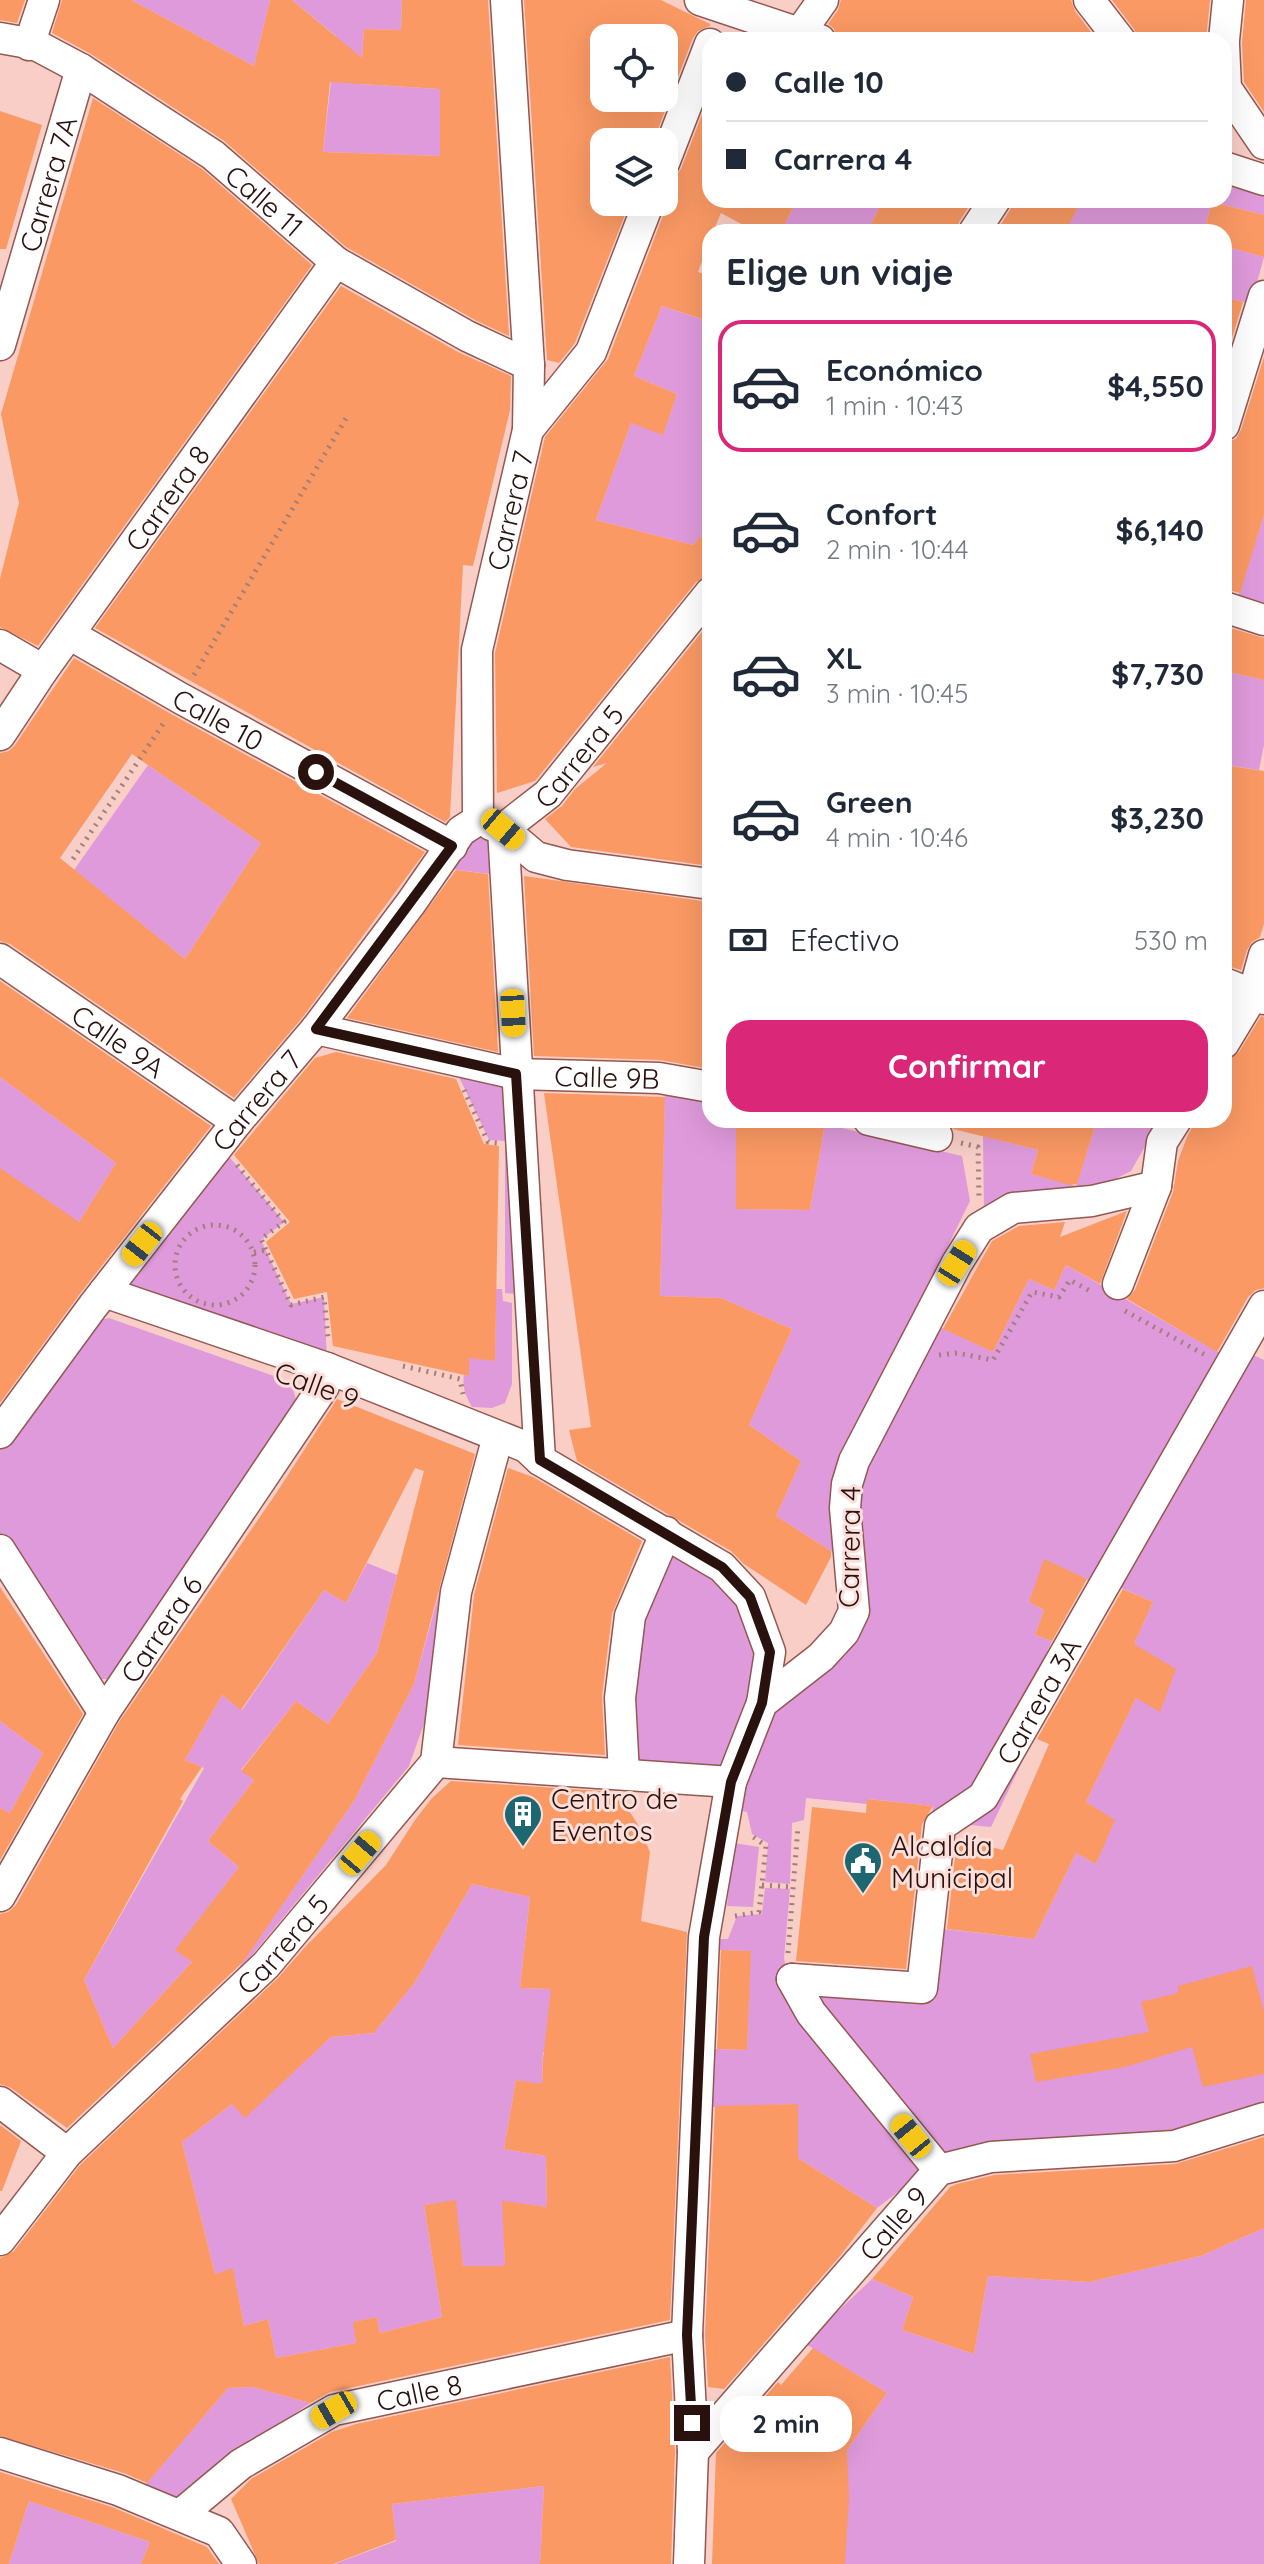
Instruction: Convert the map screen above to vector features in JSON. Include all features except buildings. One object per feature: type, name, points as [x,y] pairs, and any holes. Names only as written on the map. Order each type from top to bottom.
[{"type":"street","points":[[29,45],[44,0]]},
{"type":"street","name":"Carrera 7","points":[[0,1433],[99,1299],[237,1122],[316,1029],[461,831],[491,825],[477,650],[528,430],[529,365],[506,0]]},
{"type":"street","points":[[812,32],[823,0]]},
{"type":"street","points":[[1089,0],[1114,32]]},
{"type":"street","points":[[1225,32],[1228,0]]},
{"type":"street","points":[[711,32],[712,5],[795,32]]},
{"type":"street","name":"Calle 11","points":[[0,38],[34,44],[81,69],[213,155],[336,262],[467,336],[529,365]]},
{"type":"street","points":[[678,128],[702,65]]},
{"type":"street","name":"Carrera 7A","points":[[0,345],[81,69]]},
{"type":"street","points":[[1232,97],[1264,144]]},
{"type":"street","points":[[1232,157],[1246,174]]},
{"type":"street","name":"Carrera 7","points":[[528,430],[591,352],[644,216]]},
{"type":"street","name":"Carrera 8","points":[[0,735],[43,670],[336,262]]},
{"type":"street","points":[[1232,401],[1261,316]]},
{"type":"street","name":"Carrera 5","points":[[491,825],[548,794],[702,603]]},
{"type":"street","points":[[1232,610],[1264,620]]},
{"type":"street","name":"Calle 10","points":[[69,634],[452,846]]},
{"type":"street","points":[[0,645],[43,670]]},
{"type":"street","points":[[491,825],[536,857],[567,865],[702,883]]},
{"type":"street","points":[[491,825],[516,1074],[540,1460]]},
{"type":"street","points":[[1232,1032],[1259,997],[1264,955]]},
{"type":"street","name":"Calle 9A","points":[[0,959],[237,1122]]},
{"type":"street","points":[[1232,986],[1259,997]]},
{"type":"street","name":"Calle 9B","points":[[316,1029],[516,1074],[659,1078],[702,1086]]},
{"type":"street","points":[[903,1128],[937,1136]]},
{"type":"street","points":[[1113,1296],[1156,1186],[1162,1142],[1171,1128]]},
{"type":"street","name":"Carrera 4","points":[[762,1703],[821,1657],[844,1632],[854,1611],[845,1508],[847,1484],[854,1461],[957,1263],[979,1228],[1013,1208],[1092,1201],[1156,1186]]},
{"type":"street","name":"Calle 9","points":[[99,1299],[526,1447],[540,1460],[666,1532],[722,1567],[750,1597],[770,1652],[762,1703]]},
{"type":"street","name":"Carrera 3A","points":[[792,1979],[922,1988],[940,1826],[983,1797],[1264,1306]]},
{"type":"street","name":"Calle 9","points":[[325,1377],[522,1463],[540,1460]]},
{"type":"street","name":"Carrera 6","points":[[0,1896],[104,1713],[325,1377]]},
{"type":"street","points":[[494,1451],[456,1592],[436,1762],[624,1774],[728,1796]]},
{"type":"street","points":[[624,1774],[620,1698],[630,1616],[666,1532]]},
{"type":"street","points":[[0,1550],[104,1713]]},
{"type":"street","points":[[689,2564],[693,2452],[687,2335],[704,1937],[728,1796],[762,1703]]},
{"type":"street","name":"Carrera 5","points":[[0,2240],[67,2153],[266,1965],[436,1762]]},
{"type":"street","points":[[792,1979],[811,2013],[939,2170]]},
{"type":"street","points":[[0,2102],[67,2153]]},
{"type":"street","name":"Calle 9","points":[[693,2452],[939,2170],[991,2157],[1174,2146],[1264,2118]]},
{"type":"street","name":"Calle 8","points":[[180,2515],[241,2464],[334,2410],[687,2335]]},
{"type":"street","points":[[0,2453],[118,2490],[219,2532],[241,2564]]},
{"type":"path","points":[[73,859],[180,698],[348,415]]},
{"type":"path","points":[[458,1078],[488,1142],[502,1144]]},
{"type":"path","points":[[937,1136],[978,1147],[979,1228]]},
{"type":"path","points":[[230,1157],[284,1222],[261,1239],[291,1305],[324,1297],[328,1348],[325,1377]]},
{"type":"path","points":[[211,1225],[237,1231],[254,1252],[253,1279],[246,1291],[223,1305],[196,1301],[179,1283],[175,1258],[179,1246],[188,1235],[211,1225]]},
{"type":"path","points":[[254,1252],[266,1250]]},
{"type":"path","points":[[931,1356],[957,1353],[993,1360],[1032,1292],[1059,1297],[1070,1280],[1113,1296],[1230,1369]]},
{"type":"path","points":[[402,1365],[460,1379],[463,1396]]},
{"type":"path","points":[[704,1937],[726,1938],[736,1914],[759,1912],[766,1846],[749,1836],[745,1813],[728,1796]]},
{"type":"path","points":[[792,1979],[787,1958],[798,1826]]},
{"type":"path","points":[[762,1885],[793,1887]]},
{"type":"shaded area","points":[[131,0],[270,0],[254,66]]},
{"type":"shaded area","points":[[292,0],[402,0],[401,30],[364,29],[360,84],[440,89],[440,156],[323,152],[336,36]]},
{"type":"shaded area","points":[[1232,185],[1264,195],[1264,215],[1232,207]]},
{"type":"shaded area","points":[[793,208],[879,208],[871,224],[785,224]]},
{"type":"shaded area","points":[[1077,208],[1210,208],[1206,224],[1068,224]]},
{"type":"shaded area","points":[[1232,248],[1264,257],[1251,304],[1232,299]]},
{"type":"shaded area","points":[[662,306],[702,319],[702,535],[693,545],[596,520],[631,423],[663,434],[677,394],[634,376]]},
{"type":"shaded area","points":[[1264,515],[1264,609],[1237,600]]},
{"type":"shaded area","points":[[1232,673],[1264,680],[1264,745],[1259,770],[1232,766]]},
{"type":"shaded area","points":[[148,765],[261,843],[185,959],[74,870]]},
{"type":"shaded area","points":[[465,835],[489,837],[490,874],[450,869]]},
{"type":"shaded area","points":[[459,1063],[511,1076],[518,1294],[505,1293],[505,1141],[489,1140],[456,1076]]},
{"type":"shaded area","points":[[0,1077],[116,1163],[79,1222],[0,1175]]},
{"type":"shaded area","points":[[665,1089],[702,1097],[702,1128],[736,1128],[736,1209],[810,1210],[824,1128],[842,1128],[962,1156],[970,1201],[846,1452],[832,1487],[834,1553],[776,1516],[801,1461],[749,1425],[792,1329],[721,1298],[660,1296]]},
{"type":"shaded area","points":[[1094,1128],[1155,1128],[1131,1171],[1088,1193],[984,1215],[983,1136],[1038,1150],[1031,1174],[1076,1186]]},
{"type":"shaded area","points":[[221,1147],[284,1222],[261,1240],[291,1304],[324,1297],[327,1360],[120,1290]]},
{"type":"shaded area","points":[[1066,1265],[1225,1356],[1103,1587],[1045,1560],[1029,1602],[1044,1610],[1035,1635],[1052,1641],[1012,1728],[1034,1737],[991,1827],[931,1821],[933,1806],[868,1799],[867,1804],[806,1798],[804,1820],[792,1823],[790,1884],[765,1882],[768,1843],[752,1834],[747,1812],[733,1809],[772,1708],[845,1656],[864,1627],[867,1609],[858,1487],[905,1382],[942,1328],[993,1352],[1029,1279],[1054,1290]]},
{"type":"shaded area","points":[[496,1289],[502,1289],[503,1301],[512,1303],[512,1384],[505,1403],[492,1408],[472,1407],[465,1392],[464,1375],[469,1376],[469,1357],[495,1361]]},
{"type":"shaded area","points":[[109,1318],[291,1382],[297,1403],[119,1679],[93,1679],[0,1536],[0,1449],[87,1323]]},
{"type":"shaded area","points":[[1249,1353],[1264,1360],[1264,2114],[1172,2141],[942,2163],[803,1985],[925,1993],[935,1928],[1034,1939],[1076,1853],[1096,1864],[1114,1820],[1086,1802],[1136,1698],[1134,1644],[1153,1602],[1119,1587]]},
{"type":"shaded area","points":[[668,1545],[716,1575],[743,1604],[759,1640],[751,1693],[723,1769],[629,1764],[636,1616]]},
{"type":"shaded area","points":[[367,1563],[397,1575],[377,1653],[328,1724],[296,1701],[241,1770],[254,1780],[208,1841],[239,1867],[176,1950],[192,1962],[113,2048],[84,1980],[204,1768],[185,1760],[222,1695],[242,1710],[324,1590],[346,1603]]},
{"type":"shaded area","points":[[444,1575],[435,1693],[409,1766],[224,1989],[354,1801],[414,1684]]},
{"type":"shaded area","points":[[0,1721],[43,1753],[10,1813],[0,1808]]},
{"type":"shaded area","points":[[734,1843],[759,1847],[753,1907],[727,1906]]},
{"type":"shaded area","points":[[472,1884],[530,1897],[520,1988],[551,1989],[597,2060],[543,2052],[542,2085],[516,2080],[504,2149],[546,2156],[547,2207],[503,2202],[505,2266],[463,2266],[455,2201],[424,2205],[442,2317],[380,2333],[377,2317],[354,2322],[356,2343],[276,2358],[268,2319],[244,2326],[233,2269],[215,2274],[182,2142],[232,2104],[245,2117],[331,2037],[374,2033],[415,1982]]},
{"type":"shaded area","points":[[765,1888],[790,1889],[784,1958],[789,1986],[930,2168],[877,2208],[798,2158],[798,2104],[709,2107],[713,2049],[747,2050],[750,1951],[716,1950],[717,1939],[728,1939],[737,1916],[762,1914]]},
{"type":"shaded area","points":[[1264,2228],[1264,2564],[845,2564],[847,2450],[887,2393],[804,2343],[872,2279],[913,2297],[902,2330],[974,2354],[988,2276],[1089,2282],[1201,2256]]},
{"type":"shaded area","points":[[253,2387],[310,2403],[172,2500],[144,2486],[228,2388]]},
{"type":"shaded area","points":[[544,2486],[540,2564],[334,2564],[396,2541],[392,2504]]},
{"type":"shaded area","points":[[29,2501],[150,2542],[141,2564],[9,2564]]},
{"type":"place","name":"Centro de Eventos","points":[[523,1848]]},
{"type":"place","name":"Alcaldía Municipal","points":[[863,1895]]},
{"type":"route","points":[[316,772],[452,846],[316,1029],[516,1074],[540,1460],[722,1567],[750,1597],[770,1652],[762,1703],[731,1782],[704,1937],[687,2335],[692,2423]]}]
